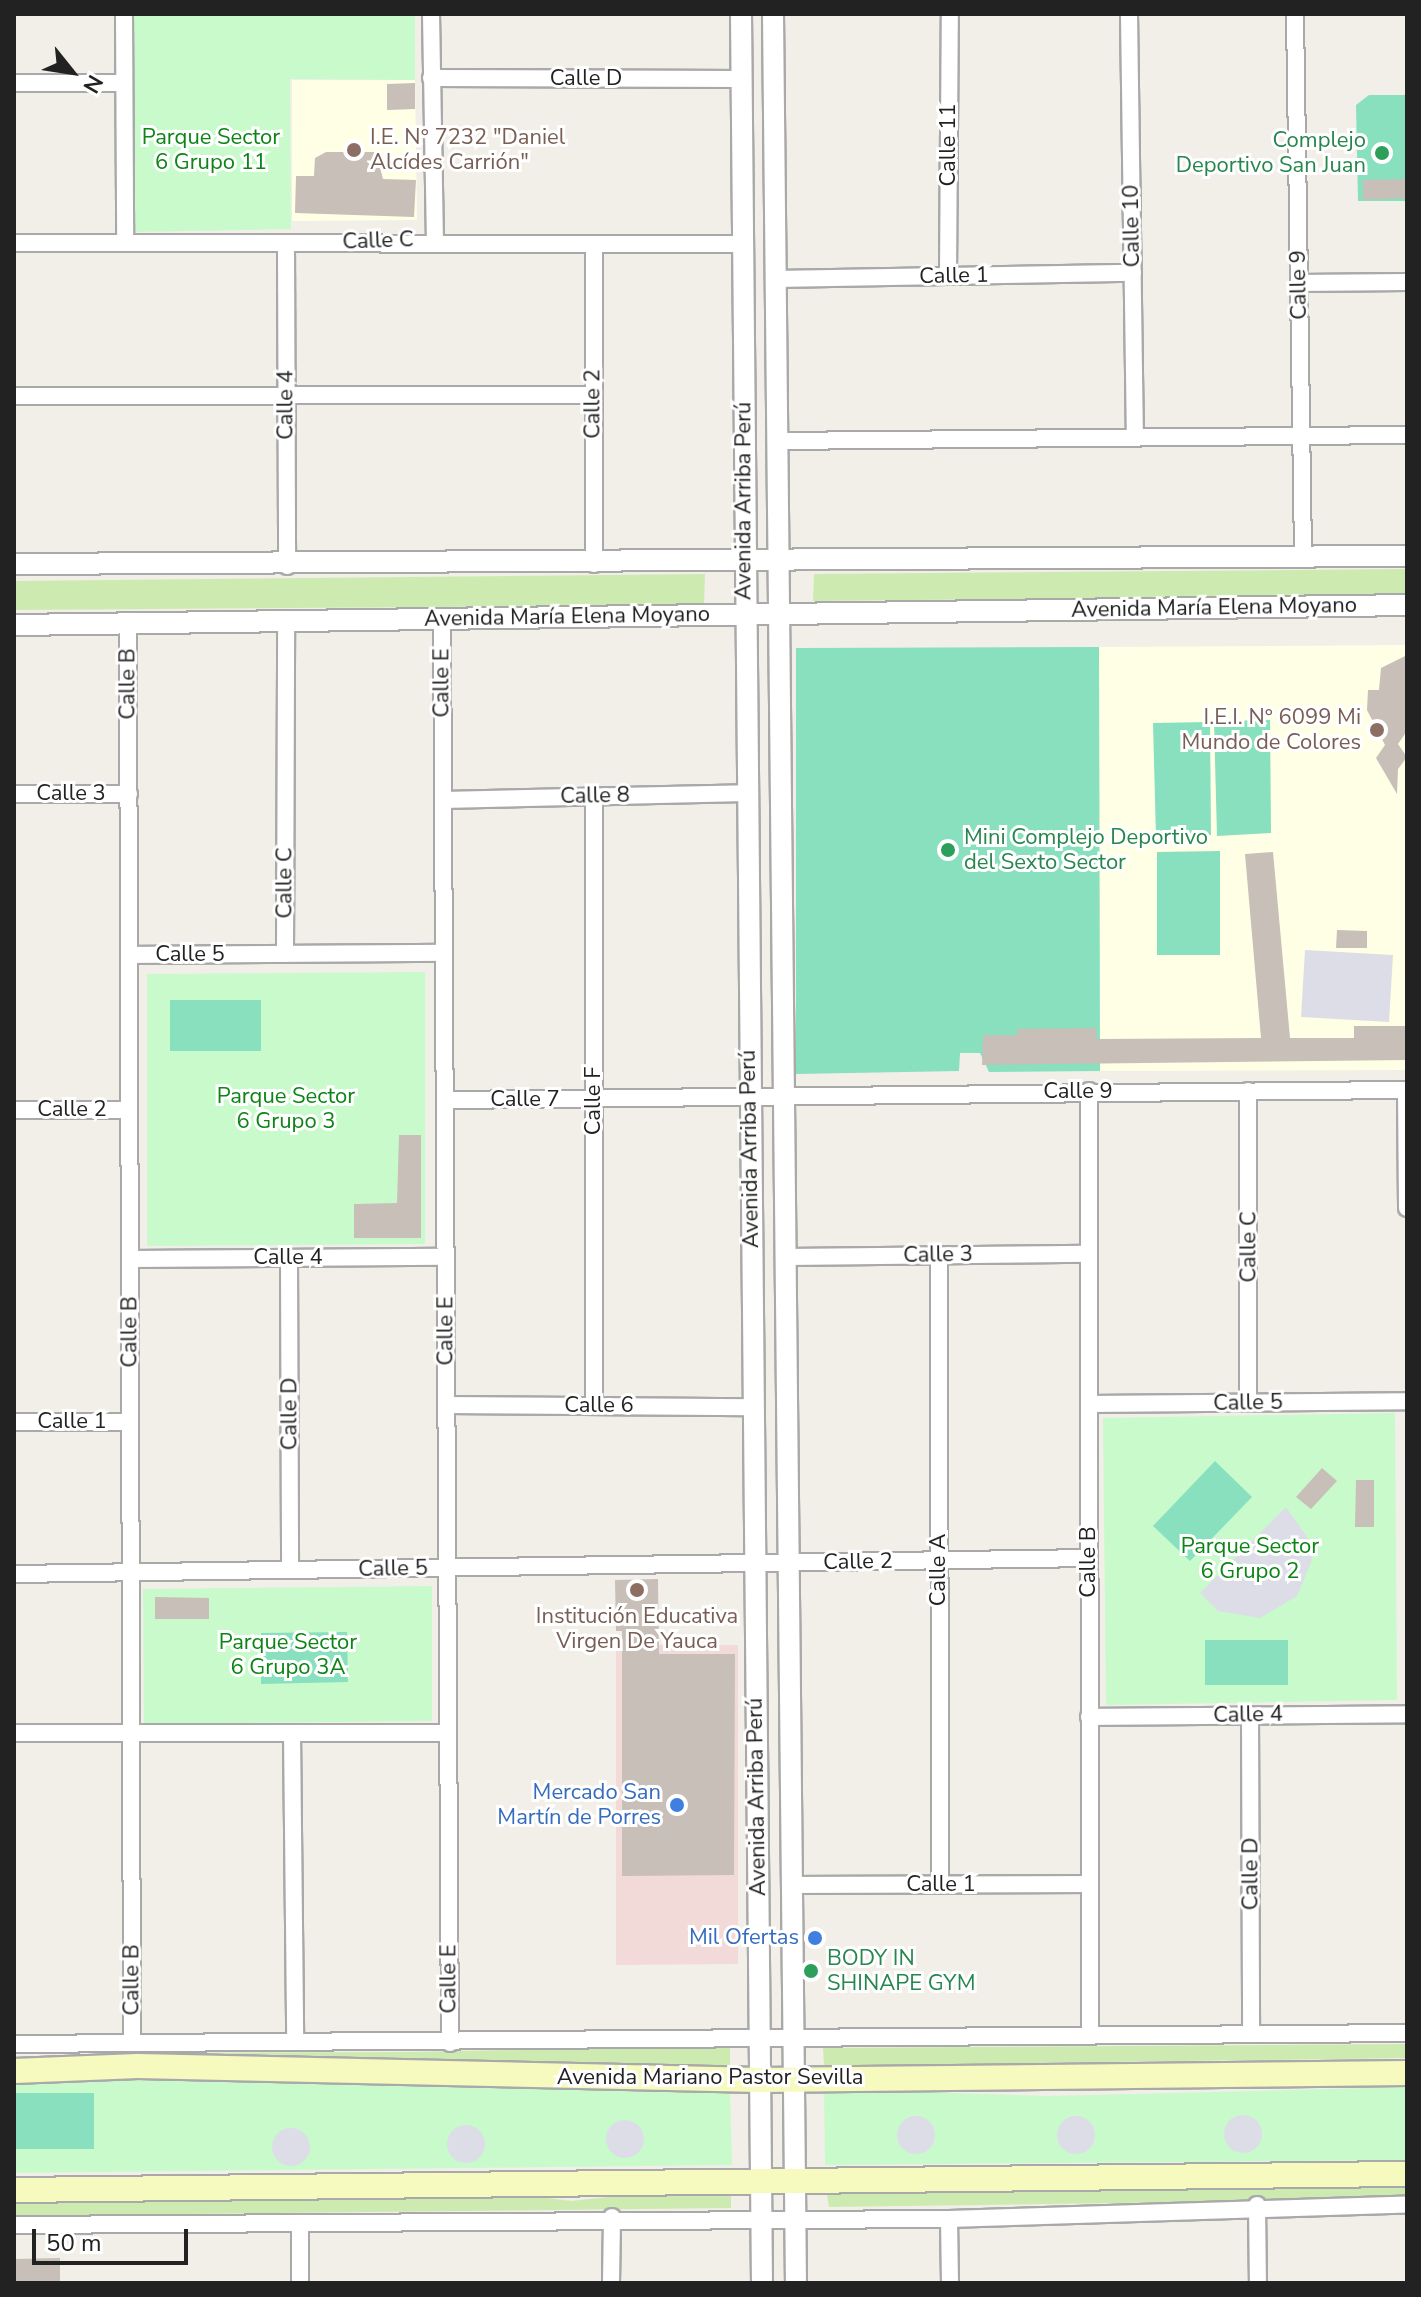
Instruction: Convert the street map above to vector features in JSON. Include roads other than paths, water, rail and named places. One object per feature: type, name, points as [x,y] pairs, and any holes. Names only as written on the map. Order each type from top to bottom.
[{"type":"main road","name":"Avenida Mariano Pastor Sevilla","points":[[14,2071],[138,2066],[760,2080],[1407,2073]]},
{"type":"main road","points":[[14,2190],[760,2176],[1407,2174]]},
{"type":"street","points":[[124,14],[125,243]]},
{"type":"street","points":[[431,14],[435,239]]},
{"type":"street","name":"Avenida Arriba Perú","points":[[741,14],[753,1407],[772,1563],[792,1885],[796,2283]]},
{"type":"street","name":"Avenida Arriba Perú","points":[[762,2283],[760,2080],[772,1563],[787,1257],[773,14]]},
{"type":"street","name":"Calle 11","points":[[948,276],[950,14]]},
{"type":"street","name":"Calle 10","points":[[1129,14],[1135,437]]},
{"type":"street","name":"Calle 9","points":[[1295,14],[1303,556]]},
{"type":"street","name":"Calle D","points":[[431,78],[741,79]]},
{"type":"street","points":[[14,83],[124,83]]},
{"type":"street","name":"Calle C","points":[[14,243],[286,245],[435,239],[594,244],[743,244]]},
{"type":"street","name":"Calle 2","points":[[594,244],[594,564]]},
{"type":"street","name":"Calle 4","points":[[286,245],[287,566]]},
{"type":"street","name":"Calle 1","points":[[775,279],[1133,273]]},
{"type":"street","points":[[1299,283],[1407,282]]},
{"type":"street","points":[[14,396],[593,395]]},
{"type":"street","points":[[777,441],[1407,435]]},
{"type":"street","points":[[14,564],[287,566],[1407,556]]},
{"type":"street","name":"Avenida María Elena Moyano","points":[[14,625],[1407,605]]},
{"type":"street","name":"Calle E","points":[[442,619],[450,2043]]},
{"type":"street","name":"Calle C","points":[[285,954],[286,621]]},
{"type":"street","name":"Calle B","points":[[128,623],[132,2040]]},
{"type":"street","name":"Calle 8","points":[[443,800],[746,793]]},
{"type":"street","name":"Calle 3","points":[[14,794],[129,794]]},
{"type":"street","name":"Calle F","points":[[594,796],[594,1406]]},
{"type":"street","name":"Calle 5","points":[[129,955],[444,953]]},
{"type":"street","points":[[1406,1090],[1407,1208]]},
{"type":"street","name":"Calle 9","points":[[750,1098],[786,1094],[1406,1090]]},
{"type":"street","name":"Calle B","points":[[1089,1091],[1090,2033]]},
{"type":"street","name":"Calle C","points":[[1248,1091],[1248,1403]]},
{"type":"street","name":"Calle 7","points":[[445,1100],[750,1098]]},
{"type":"street","name":"Calle 2","points":[[14,1110],[129,1110]]},
{"type":"street","name":"Calle 3","points":[[787,1257],[1089,1254]]},
{"type":"street","name":"Calle A","points":[[939,1255],[940,1885]]},
{"type":"street","name":"Calle 4","points":[[130,1259],[445,1257]]},
{"type":"street","name":"Calle D","points":[[289,1258],[290,1570]]},
{"type":"street","name":"Calle 5","points":[[1089,1404],[1407,1401]]},
{"type":"street","name":"Calle 6","points":[[446,1405],[753,1407]]},
{"type":"street","name":"Calle 1","points":[[14,1422],[130,1422]]},
{"type":"street","name":"Calle 2","points":[[772,1563],[1089,1558]]},
{"type":"street","name":"Calle 5","points":[[14,1574],[772,1563]]},
{"type":"street","name":"Calle 4","points":[[1089,1717],[1407,1714]]},
{"type":"street","name":"Calle D","points":[[1250,1715],[1251,2033]]},
{"type":"street","points":[[14,1733],[448,1733]]},
{"type":"street","points":[[292,1733],[295,2042]]},
{"type":"street","name":"Calle 1","points":[[792,1885],[1089,1884]]},
{"type":"street","name":"Avenida Mariano Pastor Sevilla","points":[[14,2044],[132,2040],[450,2043],[761,2036],[1407,2033]]},
{"type":"street","points":[[1257,2205],[1258,2283]]},
{"type":"street","points":[[14,2225],[300,2224],[612,2217],[949,2219],[1257,2205],[1407,2205]]},
{"type":"street","points":[[611,2283],[612,2217]]},
{"type":"street","points":[[949,2219],[950,2283]]},
{"type":"street","points":[[300,2224],[300,2283]]},
{"type":"place","name":"I.E. N° 7232 \"Daniel Alcídes Carrión\"","points":[[354,150]]},
{"type":"place","name":"Complejo Deportivo San Juan","points":[[1382,153]]},
{"type":"place","name":"I.E.I. N° 6099 Mi Mundo de Colores","points":[[1377,730]]},
{"type":"place","name":"Mini Complejo Deportivo del Sexto Sector","points":[[948,850]]},
{"type":"place","name":"Institución Educativa Virgen De Yauca","points":[[637,1590]]},
{"type":"place","name":"Mercado San Martín de Porres","points":[[677,1805]]},
{"type":"place","name":"Mil Ofertas","points":[[815,1938]]},
{"type":"place","name":"BODY IN SHINAPE GYM","points":[[811,1971]]},
{"type":"park label","name":"Parque Sector 6 Grupo 11","points":[[211,150]]},
{"type":"park label","name":"Parque Sector 6 Grupo 3","points":[[286,1108]]},
{"type":"park label","name":"Parque Sector 6 Grupo 2","points":[[1250,1558]]},
{"type":"park label","name":"Parque Sector 6 Grupo 3A","points":[[288,1654]]}]
